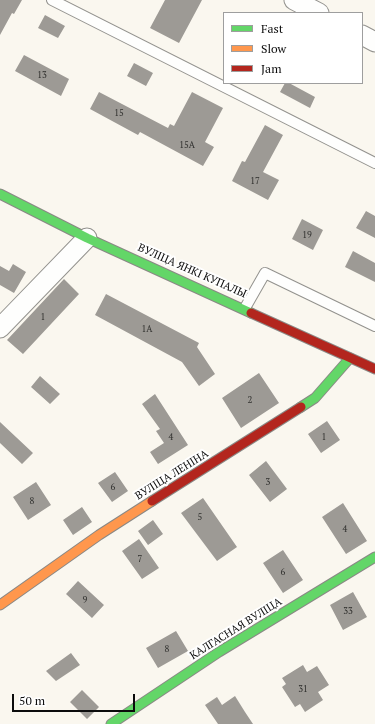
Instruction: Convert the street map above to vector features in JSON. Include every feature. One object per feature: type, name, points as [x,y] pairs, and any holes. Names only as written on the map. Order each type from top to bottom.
[{"type":"street","points":[[294,0],[317,12]]},
{"type":"street","points":[[363,36],[375,42]]},
{"type":"street","name":"ВУЛІЦА ЯНКІ КУПАЛЫ","points":[[0,194],[87,238],[245,308],[375,369]]},
{"type":"street","points":[[0,328],[87,238]]},
{"type":"street","name":"ВУЛІЦА ЛЕНІНА","points":[[0,605],[100,535],[315,398],[350,358]]},
{"type":"street","name":"КАЛГАСНАЯ ВУЛІЦА","points":[[111,724],[219,652],[375,557]]},
{"type":"lane","points":[[52,0],[375,163]]},
{"type":"lane","points":[[245,308],[265,273],[375,326]]},
{"type":"building","points":[[0,0],[22,0],[14,14],[12,13],[0,35]]},
{"type":"building","points":[[165,0],[202,0],[179,43],[150,28]]},
{"type":"building","points":[[45,15],[65,26],[58,38],[38,28]]},
{"type":"building","points":[[24,55],[69,79],[61,96],[15,71]]},
{"type":"building","points":[[134,63],[153,73],[146,86],[127,76]]},
{"type":"building","points":[[284,84],[291,84],[315,97],[310,108],[280,92]]},
{"type":"building","points":[[99,92],[168,128],[170,124],[174,126],[192,92],[223,108],[205,142],[214,147],[203,166],[140,132],[138,135],[90,109]]},
{"type":"building","points":[[265,125],[283,135],[263,172],[279,180],[268,200],[232,181],[242,161],[245,162]]},
{"type":"building","points":[[366,211],[375,216],[375,238],[356,228]]},
{"type":"building","points":[[302,219],[323,230],[313,250],[292,239]]},
{"type":"building","points":[[353,251],[375,263],[375,282],[345,267]]},
{"type":"building","points":[[13,264],[26,272],[14,293],[0,285],[0,266],[9,271]]},
{"type":"building","points":[[64,279],[79,294],[23,354],[7,340]]},
{"type":"building","points":[[106,294],[199,343],[197,347],[215,374],[199,386],[182,362],[95,315]]},
{"type":"building","points":[[259,373],[279,403],[241,428],[222,398]]},
{"type":"building","points":[[40,376],[60,394],[50,404],[31,387]]},
{"type":"building","points":[[155,394],[188,445],[158,464],[150,452],[164,443],[156,431],[160,429],[142,404]]},
{"type":"building","points":[[327,421],[340,440],[321,453],[308,434]]},
{"type":"building","points":[[0,422],[33,453],[22,464],[0,443]]},
{"type":"building","points":[[266,461],[287,489],[270,502],[249,475]]},
{"type":"building","points":[[115,472],[128,491],[112,502],[98,483]]},
{"type":"building","points":[[36,482],[51,505],[28,520],[13,497]]},
{"type":"building","points":[[203,498],[237,547],[217,561],[181,513]]},
{"type":"building","points":[[343,503],[367,541],[346,554],[322,517]]},
{"type":"building","points":[[82,507],[92,522],[73,535],[63,520]]},
{"type":"building","points":[[153,520],[163,534],[148,545],[138,531]]},
{"type":"building","points":[[139,539],[159,568],[142,579],[122,551]]},
{"type":"building","points":[[283,550],[303,580],[283,593],[263,563]]},
{"type":"building","points":[[78,581],[104,605],[92,618],[66,594]]},
{"type":"building","points":[[353,592],[367,617],[343,630],[330,605]]},
{"type":"building","points":[[176,631],[188,651],[158,668],[146,648]]},
{"type":"building","points":[[71,653],[80,665],[56,681],[46,671]]},
{"type":"building","points":[[303,665],[307,672],[317,666],[329,685],[318,692],[323,700],[305,712],[300,704],[295,707],[282,687],[286,684],[282,678]]},
{"type":"building","points":[[82,690],[99,707],[87,719],[70,702]]},
{"type":"building","points":[[235,696],[253,724],[218,724],[205,705],[217,697],[222,705]]},
{"type":"traffic: fast","points":[[0,194],[87,238],[251,313]]},
{"type":"traffic: fast","points":[[301,407],[315,398],[350,358]]},
{"type":"traffic: fast","points":[[111,724],[219,652],[375,557]]},
{"type":"traffic: slow","points":[[0,605],[99,535],[152,501]]},
{"type":"traffic: jam","points":[[251,313],[375,369]]},
{"type":"traffic: jam","points":[[152,501],[301,407]]}]
